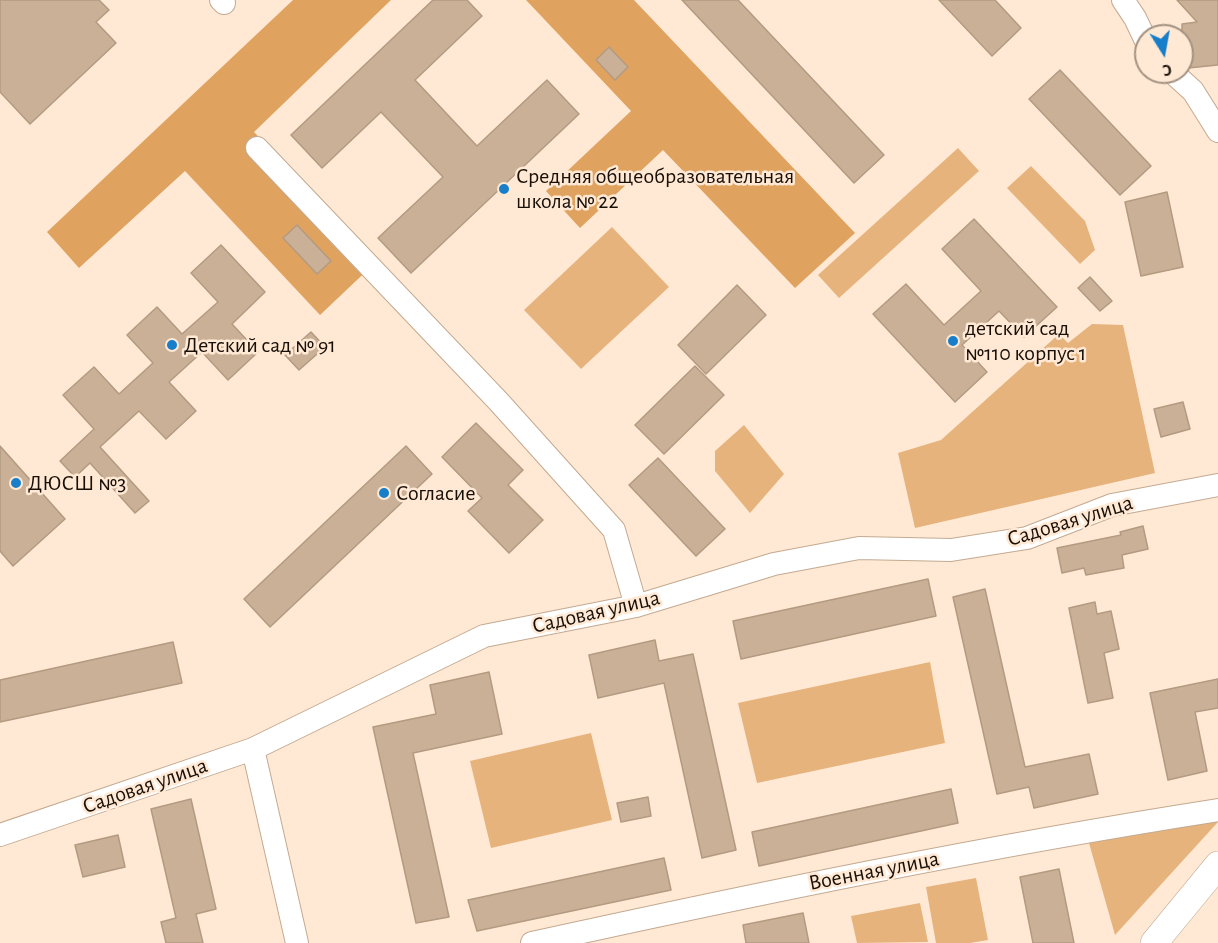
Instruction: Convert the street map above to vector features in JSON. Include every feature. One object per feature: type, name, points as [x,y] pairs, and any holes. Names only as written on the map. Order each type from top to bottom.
[{"type":"street","points":[[1123,0],[1138,24]]},
{"type":"street","points":[[1185,84],[1193,91],[1218,131]]},
{"type":"street","points":[[257,148],[499,402],[614,530],[636,606]]},
{"type":"street","name":"Садовая улица","points":[[0,835],[254,749],[484,636],[636,606],[774,564],[859,548],[951,550],[1027,538],[1112,504],[1218,485]]},
{"type":"street","points":[[254,749],[297,943]]},
{"type":"street","name":"Военная улица","points":[[532,943],[836,878],[1070,834],[1218,810]]},
{"type":"street","points":[[1155,943],[1218,865]]},
{"type":"shaded area","points":[[293,0],[391,0],[254,132],[376,262],[320,315],[185,171],[79,268],[47,232]]},
{"type":"shaded area","points":[[526,0],[634,0],[855,233],[795,288],[663,150],[580,228],[546,191],[631,111]]},
{"type":"shaded area","points":[[958,148],[979,171],[839,298],[818,275]]},
{"type":"shaded area","points":[[1031,166],[1085,221],[1095,250],[1080,264],[1007,188]]},
{"type":"shaded area","points":[[612,227],[669,287],[581,369],[524,310]]},
{"type":"shaded area","points":[[1092,324],[1123,325],[1155,473],[915,528],[898,453],[941,440],[1059,334],[1068,343]]},
{"type":"shaded area","points":[[744,425],[784,474],[750,513],[715,471],[715,451]]},
{"type":"shaded area","points":[[930,662],[945,743],[757,783],[738,703]]},
{"type":"shaded area","points":[[591,733],[612,820],[491,848],[470,761]]},
{"type":"shaded area","points":[[1218,819],[1218,822],[1115,935],[1089,843]]},
{"type":"shaded area","points":[[976,878],[988,940],[970,943],[936,943],[926,887]]},
{"type":"shaded area","points":[[920,903],[928,942],[857,943],[851,916]]},
{"type":"building","points":[[0,0],[99,0],[109,10],[96,22],[116,43],[30,124],[0,92]]},
{"type":"building","points":[[433,0],[467,0],[482,16],[415,80],[477,146],[547,80],[579,114],[411,273],[378,238],[443,177],[381,112],[322,168],[291,135]]},
{"type":"building","points":[[682,0],[738,0],[884,155],[854,183]]},
{"type":"building","points":[[939,0],[995,0],[1021,28],[992,56]]},
{"type":"building","points":[[1177,0],[1218,0],[1218,65],[1194,67],[1194,24],[1182,24],[1197,22]]},
{"type":"building","points":[[609,47],[628,67],[615,80],[596,60]]},
{"type":"building","points":[[1060,70],[1151,166],[1120,195],[1029,99]]},
{"type":"building","points":[[1167,192],[1183,267],[1141,276],[1125,202]]},
{"type":"building","points":[[974,219],[1057,307],[1024,337],[999,311],[962,345],[987,372],[955,402],[873,314],[906,284],[944,325],[981,291],[942,249]]},
{"type":"building","points":[[297,225],[331,261],[317,274],[283,238]]},
{"type":"building","points":[[221,245],[265,292],[232,324],[258,352],[228,380],[202,352],[169,382],[196,411],[166,439],[139,411],[100,447],[149,501],[135,513],[90,463],[75,477],[60,461],[94,429],[63,395],[94,367],[119,394],[153,363],[127,335],[157,307],[182,334],[218,302],[191,273]]},
{"type":"building","points":[[1090,277],[1112,301],[1100,311],[1078,288]]},
{"type":"building","points":[[737,285],[766,315],[706,374],[678,345]]},
{"type":"building","points":[[311,332],[325,347],[299,370],[285,355]]},
{"type":"building","points":[[695,366],[724,395],[664,454],[635,425]]},
{"type":"building","points":[[1183,402],[1190,429],[1161,437],[1154,409]]},
{"type":"building","points":[[476,423],[523,470],[508,485],[543,520],[509,553],[468,511],[482,498],[442,457]]},
{"type":"building","name":"ДЮСШ №3","points":[[0,446],[65,519],[13,566],[0,551]]},
{"type":"building","points":[[406,446],[432,474],[270,627],[244,599]]},
{"type":"building","points":[[658,458],[725,529],[696,556],[629,485]]},
{"type":"building","points":[[1143,526],[1148,549],[1122,555],[1124,568],[1086,575],[1084,568],[1062,573],[1057,548],[1121,535],[1120,532]]},
{"type":"building","points":[[928,579],[936,616],[741,659],[733,621]]},
{"type":"building","points":[[985,589],[1025,767],[1089,754],[1098,794],[1034,808],[1029,787],[997,794],[953,597]]},
{"type":"building","points":[[1095,602],[1097,614],[1111,611],[1119,649],[1104,653],[1113,698],[1088,703],[1069,608]]},
{"type":"building","points":[[655,640],[659,661],[693,654],[736,850],[702,858],[664,683],[598,698],[589,655]]},
{"type":"building","points":[[173,642],[182,683],[0,722],[0,680]]},
{"type":"building","points":[[489,672],[502,734],[413,753],[449,917],[416,923],[373,727],[436,714],[430,685]]},
{"type":"building","points":[[1218,679],[1218,708],[1195,712],[1207,771],[1168,780],[1150,693]]},
{"type":"building","points":[[951,789],[958,823],[759,866],[752,832]]},
{"type":"building","points":[[648,797],[651,816],[621,822],[617,803]]},
{"type":"building","points":[[191,799],[216,909],[196,914],[203,943],[166,943],[161,922],[176,918],[151,809]]},
{"type":"building","points":[[118,835],[125,867],[83,877],[75,845]]},
{"type":"building","points":[[664,858],[671,890],[477,931],[468,900]]},
{"type":"building","points":[[1059,869],[1074,943],[1033,943],[1020,877]]},
{"type":"building","points":[[803,913],[809,943],[746,943],[743,925]]},
{"type":"place","name":"Средняя общеобразовательная школа № 22","points":[[504,189]]},
{"type":"place","name":"детский сад №110 корпус 1","points":[[953,341]]},
{"type":"place","name":"Детский сад № 91","points":[[172,345]]},
{"type":"place","name":"ДЮСШ №3","points":[[16,483]]},
{"type":"place","name":"Согласие","points":[[384,493]]}]
